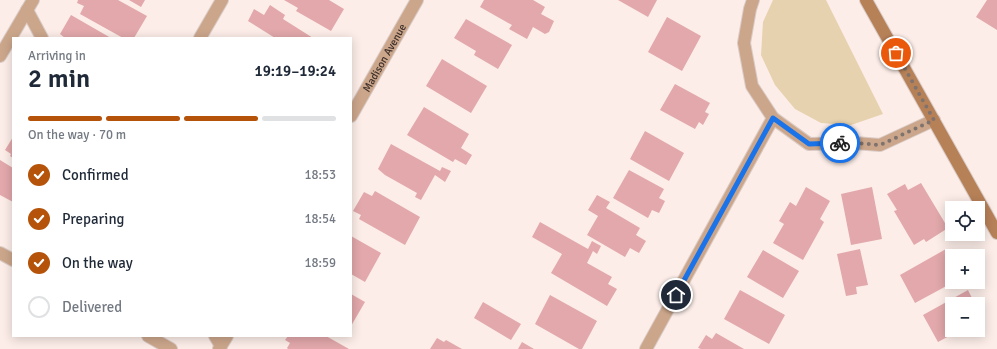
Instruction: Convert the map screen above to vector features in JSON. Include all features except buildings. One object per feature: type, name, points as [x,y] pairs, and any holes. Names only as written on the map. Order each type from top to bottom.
[{"type":"main road","points":[[866,0],[997,233]]},
{"type":"street","points":[[201,37],[222,0]]},
{"type":"street","name":"Madison Avenue","points":[[352,114],[417,0]]},
{"type":"street","points":[[753,0],[744,43],[752,86],[773,118],[809,144],[855,143],[880,145],[934,120]]},
{"type":"street","points":[[30,5],[42,37]]},
{"type":"street","points":[[0,56],[30,5]]},
{"type":"street","points":[[646,349],[773,118]]},
{"type":"street","points":[[0,253],[12,259]]},
{"type":"street","points":[[150,337],[171,349]]},
{"type":"shaded area","points":[[773,0],[826,0],[883,114],[851,125],[821,123],[795,109],[775,85],[761,55],[763,22]]},
{"type":"way so far","points":[[840,143],[880,145],[934,120],[896,53]]},
{"type":"route","points":[[676,295],[773,118],[809,144],[840,143]]}]
